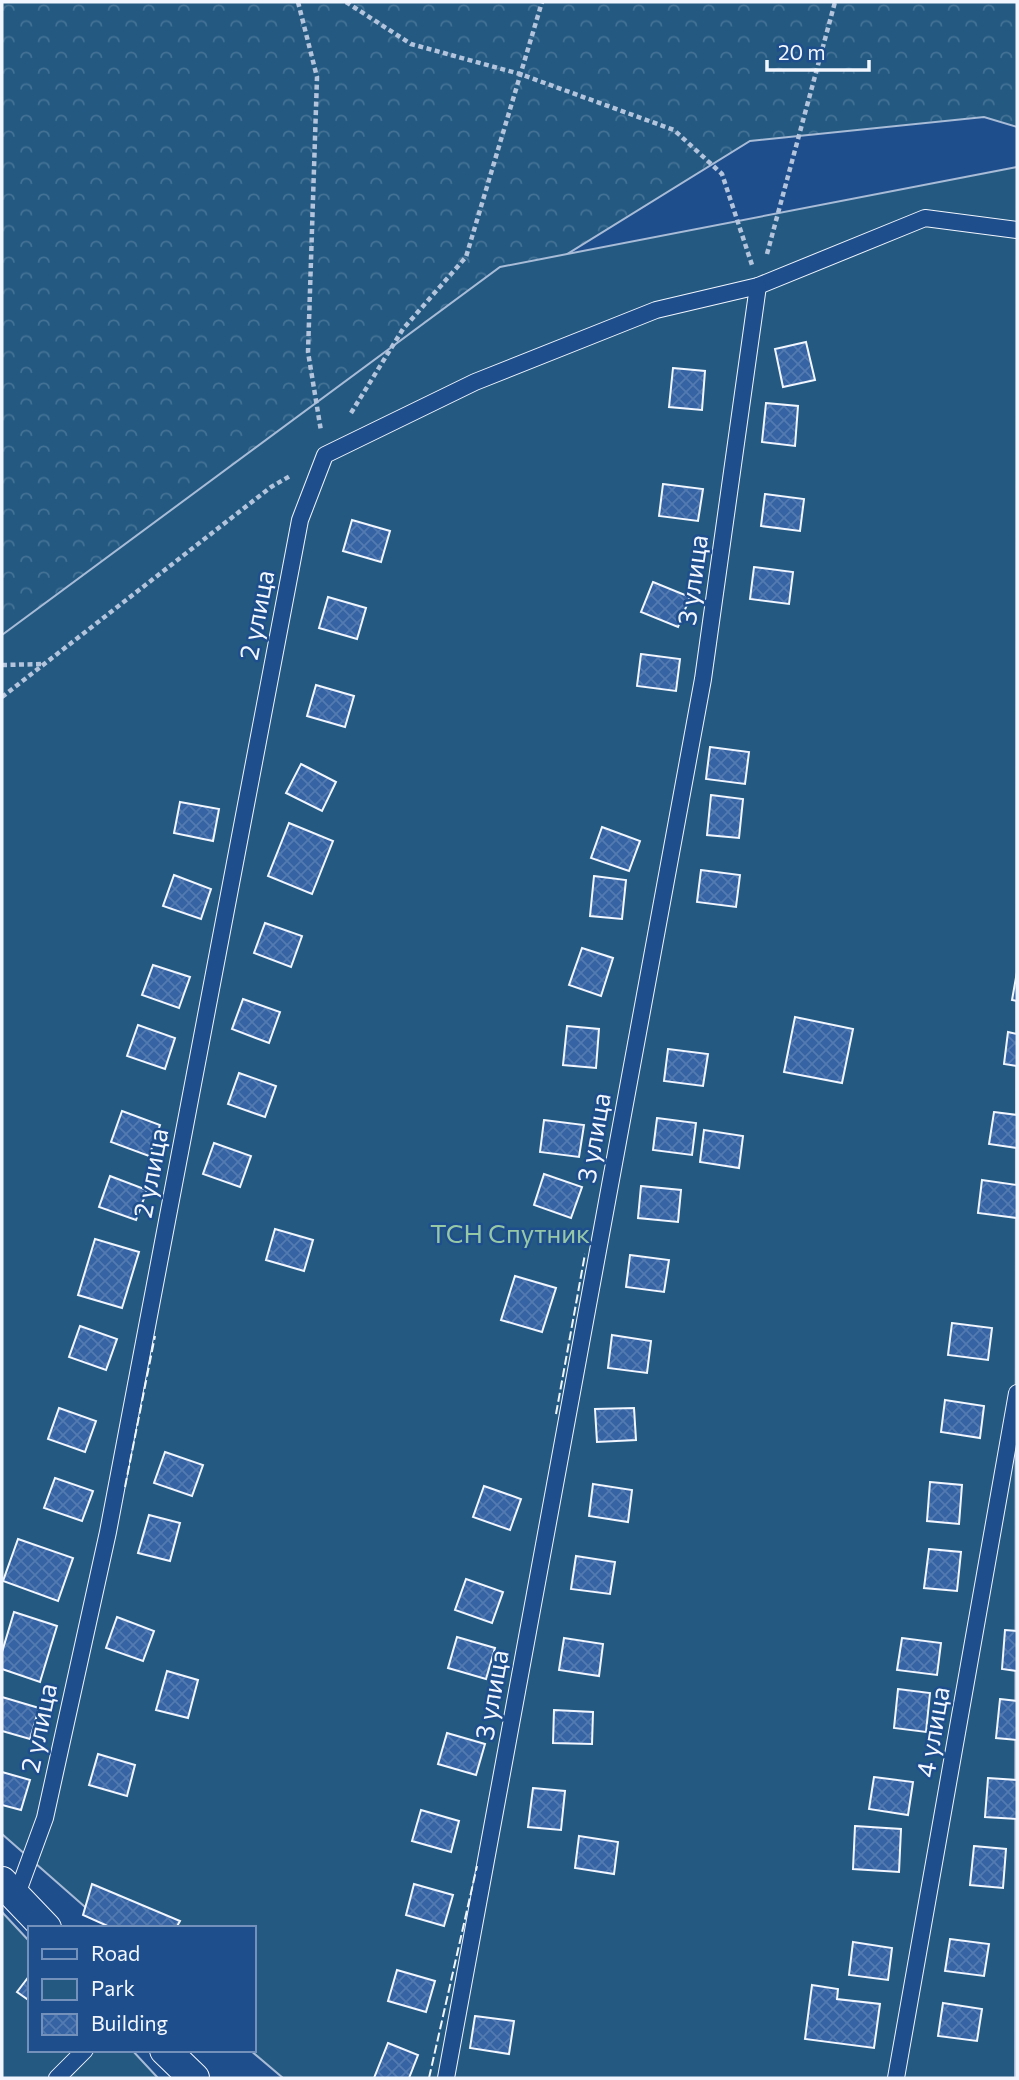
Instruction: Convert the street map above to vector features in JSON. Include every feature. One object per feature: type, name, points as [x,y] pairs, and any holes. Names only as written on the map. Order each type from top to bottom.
[{"type":"street","points":[[9,1890],[44,1926]]},
{"type":"street","points":[[167,2052],[194,2078]]},
{"type":"lane","points":[[325,455],[475,382],[656,310],[758,286],[925,218],[1017,230]]},
{"type":"lane","name":"3 улица","points":[[446,2078],[704,679],[758,286]]},
{"type":"lane","name":"2 улица","points":[[9,1890],[44,1818],[108,1532],[300,520],[325,455]]},
{"type":"lane","name":"4 улица","points":[[896,2078],[1017,1394]]},
{"type":"lane","points":[[57,2078],[83,2052]]},
{"type":"path","points":[[298,2],[317,77],[308,352],[325,455]]},
{"type":"path","points":[[346,2],[411,44],[520,74],[674,130],[722,174],[758,286]]},
{"type":"path","points":[[2,696],[271,487],[325,455],[403,329],[466,257],[542,2]]},
{"type":"path","points":[[758,286],[835,2]]},
{"type":"path","points":[[2,665],[44,664]]},
{"type":"green space","points":[[2,2],[1017,2],[1017,127],[984,117],[750,141],[315,410],[2,668]]},
{"type":"green space","name":"ТСН Спутник","points":[[1017,167],[1015,2078],[283,2078],[252,2052],[256,2052],[256,1926],[107,1926],[2,1834],[2,635],[500,267]]},
{"type":"green space","points":[[2,1912],[28,1940],[28,2052],[134,2052],[158,2078],[2,2078]]},
{"type":"building","points":[[806,342],[815,380],[783,387],[775,349]]},
{"type":"building","points":[[673,368],[705,371],[702,410],[669,407]]},
{"type":"building","points":[[766,403],[798,406],[795,446],[762,442]]},
{"type":"building","points":[[663,484],[703,489],[698,521],[659,516]]},
{"type":"building","points":[[765,494],[804,499],[800,531],[761,526]]},
{"type":"building","points":[[352,520],[390,531],[381,562],[343,551]]},
{"type":"building","points":[[754,567],[793,572],[789,604],[750,599]]},
{"type":"building","points":[[653,582],[690,597],[678,627],[641,612]]},
{"type":"building","points":[[328,597],[366,608],[357,639],[319,628]]},
{"type":"building","points":[[641,654],[680,659],[676,691],[637,686]]},
{"type":"building","points":[[316,685],[354,696],[345,727],[307,716]]},
{"type":"building","points":[[710,747],[749,752],[745,784],[706,779]]},
{"type":"building","points":[[301,764],[336,782],[322,811],[286,793]]},
{"type":"building","points":[[711,795],[743,799],[739,838],[707,835]]},
{"type":"building","points":[[180,802],[219,809],[213,841],[174,833]]},
{"type":"building","points":[[289,823],[333,841],[312,894],[268,876]]},
{"type":"building","points":[[602,827],[640,841],[629,871],[591,858]]},
{"type":"building","points":[[701,870],[740,875],[736,907],[697,902]]},
{"type":"building","points":[[174,875],[211,889],[201,919],[163,906]]},
{"type":"building","points":[[594,876],[626,880],[622,919],[590,916]]},
{"type":"building","points":[[265,923],[302,936],[291,967],[254,953]]},
{"type":"building","points":[[582,948],[613,958],[601,996],[569,985]]},
{"type":"building","points":[[153,965],[190,977],[179,1008],[142,995]]},
{"type":"building","points":[[1017,972],[1017,1001],[1012,1000]]},
{"type":"building","points":[[243,999],[280,1012],[269,1043],[232,1029]]},
{"type":"building","points":[[795,1017],[853,1029],[842,1083],[784,1072]]},
{"type":"building","points":[[138,1025],[175,1038],[165,1069],[127,1056]]},
{"type":"building","points":[[567,1026],[599,1029],[596,1068],[563,1065]]},
{"type":"building","points":[[1008,1032],[1017,1034],[1017,1066],[1004,1064]]},
{"type":"building","points":[[668,1049],[708,1054],[703,1086],[664,1081]]},
{"type":"building","points":[[239,1073],[276,1086],[265,1117],[228,1104]]},
{"type":"building","points":[[122,1111],[160,1125],[149,1156],[111,1142]]},
{"type":"building","points":[[994,1112],[1017,1115],[1017,1148],[989,1144]]},
{"type":"building","points":[[657,1118],[696,1123],[692,1155],[653,1150]]},
{"type":"building","points":[[544,1120],[584,1125],[579,1157],[540,1152]]},
{"type":"building","points":[[704,1130],[743,1136],[739,1168],[700,1162]]},
{"type":"building","points":[[214,1143],[251,1156],[240,1187],[203,1174]]},
{"type":"building","points":[[544,1174],[582,1187],[571,1218],[534,1205]]},
{"type":"building","points":[[110,1176],[147,1190],[136,1220],[99,1207]]},
{"type":"building","points":[[982,1180],[1017,1185],[1017,1218],[978,1213]]},
{"type":"building","points":[[641,1186],[681,1190],[678,1222],[638,1218]]},
{"type":"building","points":[[275,1229],[313,1240],[304,1271],[266,1260]]},
{"type":"building","points":[[95,1239],[139,1252],[122,1308],[78,1295]]},
{"type":"building","points":[[630,1255],[669,1260],[664,1292],[626,1287]]},
{"type":"building","points":[[515,1276],[556,1288],[542,1332],[501,1320]]},
{"type":"building","points":[[952,1323],[992,1328],[988,1360],[948,1355]]},
{"type":"building","points":[[80,1326],[117,1339],[106,1370],[69,1357]]},
{"type":"building","points":[[612,1335],[651,1341],[647,1373],[608,1368]]},
{"type":"building","points":[[945,1400],[984,1406],[980,1438],[941,1432]]},
{"type":"building","points":[[59,1408],[96,1421],[85,1452],[48,1439]]},
{"type":"building","points":[[634,1408],[636,1440],[597,1442],[595,1409]]},
{"type":"building","points":[[165,1452],[203,1465],[192,1496],[154,1483]]},
{"type":"building","points":[[55,1478],[93,1491],[82,1521],[44,1508]]},
{"type":"building","points":[[930,1482],[962,1485],[959,1524],[927,1521]]},
{"type":"building","points":[[593,1484],[632,1490],[628,1522],[589,1516]]},
{"type":"building","points":[[484,1486],[521,1499],[510,1530],[473,1517]]},
{"type":"building","points":[[149,1515],[180,1523],[170,1561],[138,1553]]},
{"type":"building","points":[[18,1539],[73,1558],[58,1601],[3,1581]]},
{"type":"building","points":[[929,1549],[961,1552],[957,1591],[924,1588]]},
{"type":"building","points":[[576,1556],[615,1562],[610,1594],[571,1589]]},
{"type":"building","points":[[466,1579],[503,1592],[492,1623],[455,1610]]},
{"type":"building","points":[[14,1612],[57,1626],[40,1682],[2,1669],[2,1652]]},
{"type":"building","points":[[117,1617],[154,1631],[143,1661],[106,1648]]},
{"type":"building","points":[[1005,1630],[1017,1631],[1017,1671],[1002,1669]]},
{"type":"building","points":[[457,1637],[495,1648],[486,1679],[448,1668]]},
{"type":"building","points":[[564,1638],[603,1644],[599,1676],[559,1670]]},
{"type":"building","points":[[902,1638],[941,1643],[937,1675],[897,1670]]},
{"type":"building","points":[[167,1671],[198,1680],[188,1718],[156,1710]]},
{"type":"building","points":[[898,1689],[930,1693],[926,1732],[894,1728]]},
{"type":"building","points":[[2,1697],[39,1708],[30,1739],[2,1731]]},
{"type":"building","points":[[1000,1699],[1017,1701],[1017,1740],[996,1738]]},
{"type":"building","points":[[554,1710],[593,1712],[592,1744],[553,1743]]},
{"type":"building","points":[[447,1733],[485,1744],[476,1775],[438,1764]]},
{"type":"building","points":[[98,1754],[135,1765],[127,1796],[89,1785]]},
{"type":"building","points":[[2,1772],[30,1780],[21,1810],[2,1805]]},
{"type":"building","points":[[874,1777],[913,1782],[908,1815],[869,1809]]},
{"type":"building","points":[[988,1778],[1017,1780],[1017,1819],[985,1817]]},
{"type":"building","points":[[533,1788],[565,1791],[561,1830],[528,1827]]},
{"type":"building","points":[[421,1810],[459,1821],[451,1852],[412,1841]]},
{"type":"building","points":[[855,1826],[901,1829],[899,1872],[853,1869]]},
{"type":"building","points":[[579,1836],[618,1842],[614,1874],[575,1868]]},
{"type":"building","points":[[974,1846],[1006,1849],[1003,1888],[970,1885]]},
{"type":"building","points":[[92,1884],[180,1921],[177,1926],[108,1926],[83,1915]]},
{"type":"building","points":[[414,1884],[453,1895],[444,1926],[406,1915]]},
{"type":"building","points":[[950,1939],[989,1944],[984,1976],[945,1971]]},
{"type":"building","points":[[853,1942],[892,1948],[888,1980],[849,1975]]},
{"type":"building","points":[[397,1970],[435,1981],[426,2012],[388,2001]]},
{"type":"building","points":[[28,1978],[28,2000],[17,1992]]},
{"type":"building","points":[[812,1985],[838,1989],[837,1999],[880,2004],[874,2048],[805,2039]]},
{"type":"building","points":[[943,2003],[982,2009],[977,2041],[938,2036]]},
{"type":"building","points":[[475,2016],[514,2021],[509,2054],[470,2048]]},
{"type":"building","points":[[388,2043],[418,2055],[409,2078],[374,2078]]},
{"type":"fence","points":[[556,1414],[585,1254]]},
{"type":"fence","points":[[125,1487],[155,1336]]},
{"type":"fence","points":[[429,2078],[477,1866]]}]
